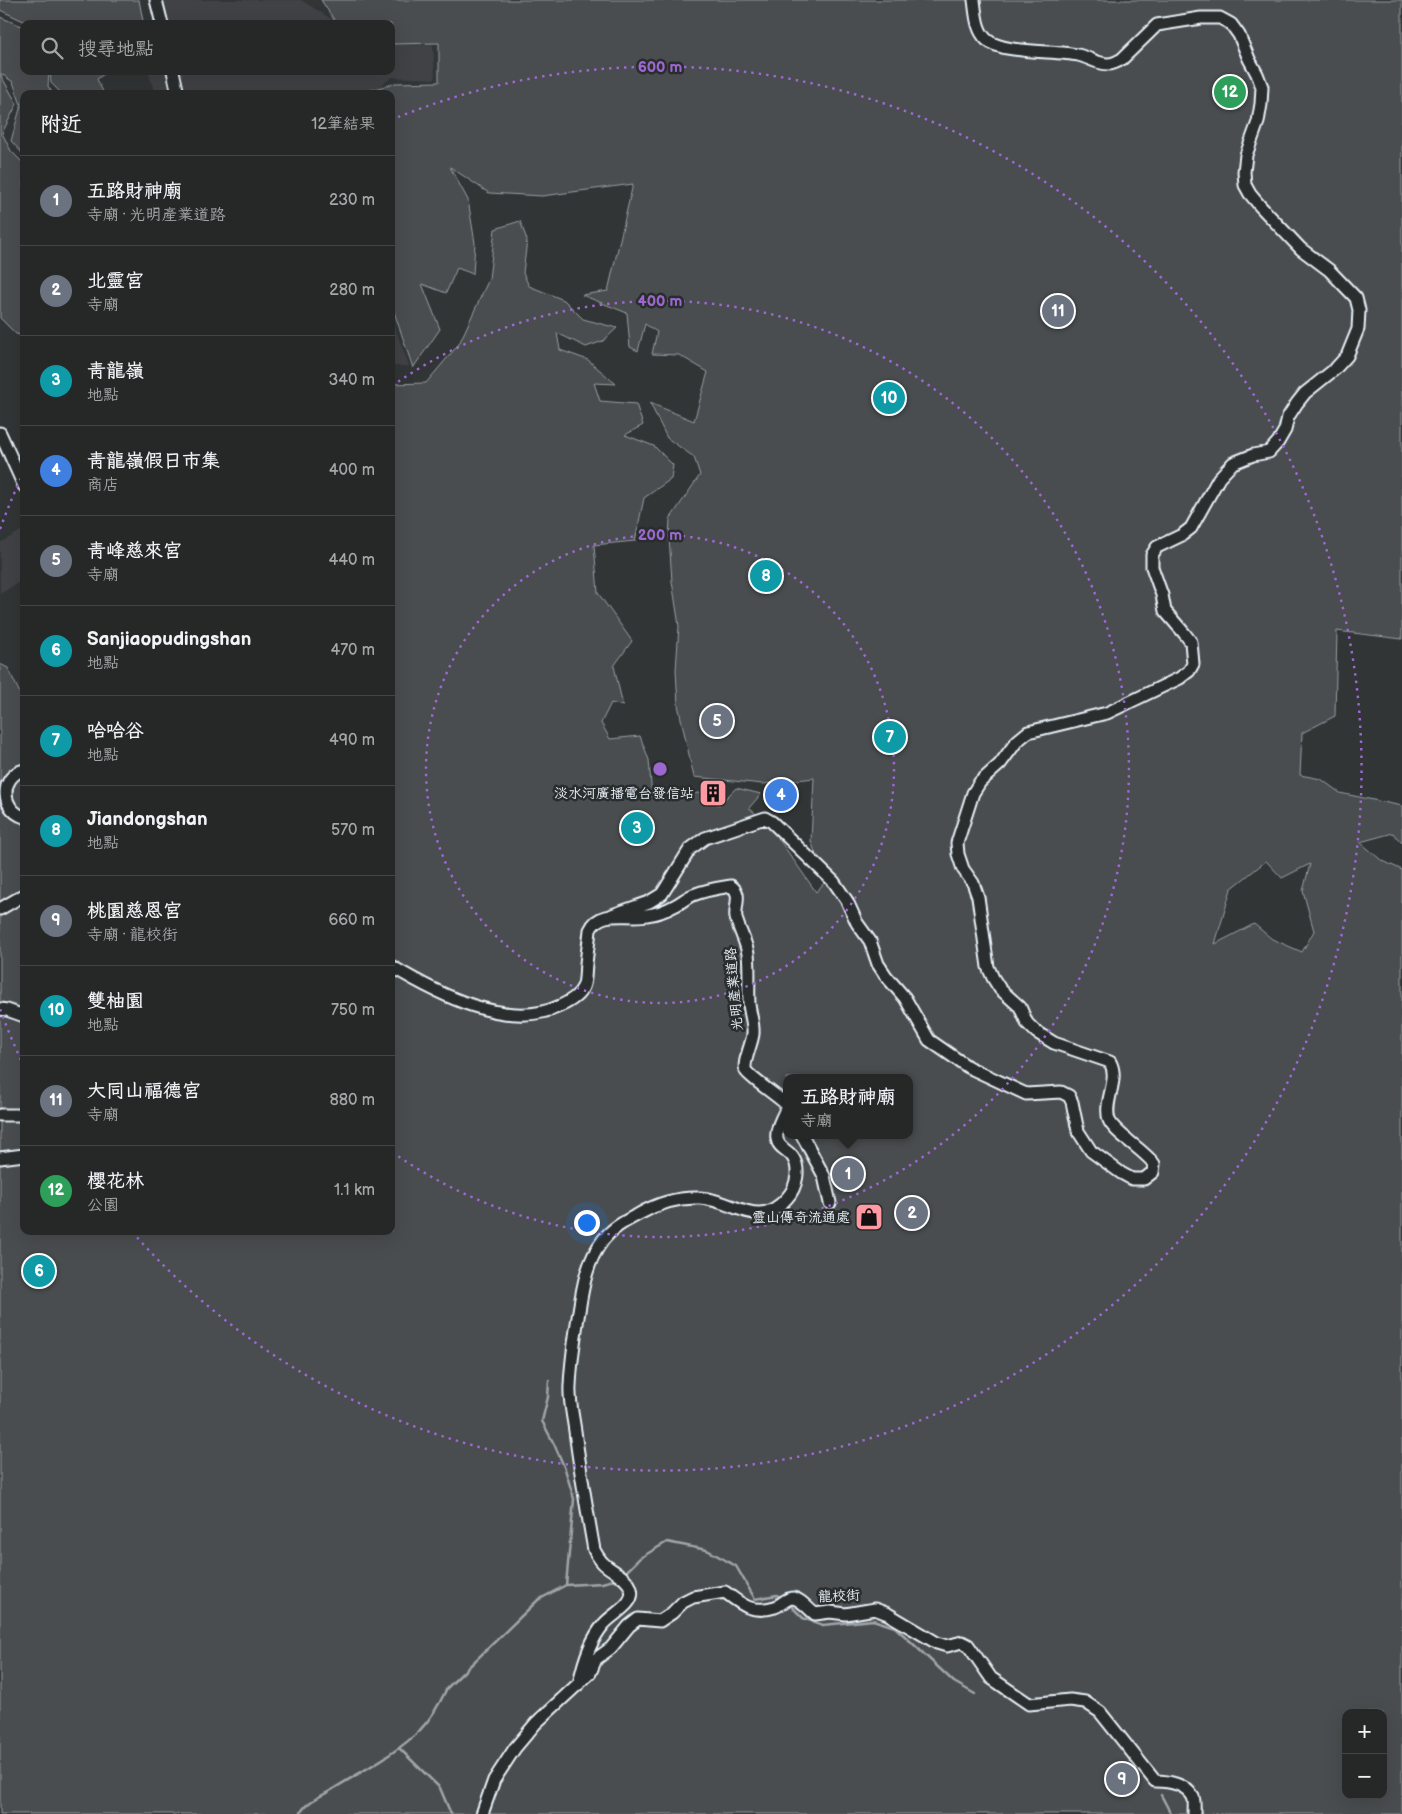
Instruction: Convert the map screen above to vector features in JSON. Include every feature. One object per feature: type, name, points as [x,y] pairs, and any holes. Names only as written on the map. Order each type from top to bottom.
[{"type":"street","points":[[156,0],[161,20]]},
{"type":"street","points":[[395,968],[425,986],[450,997],[491,1010],[527,1015],[551,1010],[576,997],[584,986],[590,930],[593,923],[598,919],[649,902],[662,894],[690,849],[705,838],[765,818],[772,822],[834,882],[847,901],[857,923],[870,941],[878,964],[905,998],[929,1040],[968,1067],[1026,1094],[1061,1092],[1069,1096],[1078,1131],[1091,1151],[1132,1179],[1144,1179],[1153,1172],[1154,1164],[1149,1157],[1109,1121],[1108,1110],[1113,1080],[1113,1068],[1110,1062],[1054,1043],[1036,1032],[1027,1023],[1020,1007],[1000,989],[993,978],[988,967],[978,897],[973,882],[960,862],[958,843],[976,787],[1000,764],[1017,741],[1028,732],[1107,713],[1189,672],[1193,664],[1191,642],[1164,611],[1162,595],[1152,567],[1152,555],[1158,547],[1182,535],[1191,528],[1219,478],[1233,463],[1253,455],[1269,452],[1278,442],[1285,430],[1288,417],[1305,393],[1335,370],[1347,356],[1358,329],[1359,310],[1356,298],[1330,270],[1301,249],[1250,194],[1244,172],[1246,155],[1258,122],[1262,87],[1240,35],[1231,24],[1220,18],[1201,18],[1157,25],[1122,59],[1116,63],[1108,64],[1078,55],[1047,53],[996,45],[987,40],[979,29],[974,0]]},
{"type":"street","points":[[174,75],[177,90]]},
{"type":"street","points":[[0,433],[20,477]]},
{"type":"street","points":[[20,771],[9,776],[4,790],[6,804],[10,810],[20,816]]},
{"type":"street","name":"光明產業道路","points":[[612,915],[626,917],[645,916],[675,906],[691,895],[731,886],[735,889],[738,895],[736,916],[748,953],[749,1003],[753,1031],[752,1044],[744,1066],[751,1076],[783,1103]]},
{"type":"street","points":[[0,909],[20,897]]},
{"type":"street","points":[[0,1010],[7,1010],[20,1015]]},
{"type":"street","points":[[0,1115],[20,1115]]},
{"type":"street","points":[[579,1684],[584,1659],[604,1624],[631,1597],[631,1589],[626,1580],[603,1562],[594,1550],[585,1502],[570,1387],[584,1279],[594,1254],[604,1238],[617,1226],[655,1205],[683,1198],[700,1198],[727,1204],[752,1214],[764,1213],[776,1208],[788,1197],[798,1173],[792,1156],[778,1144],[776,1139],[783,1116]]},
{"type":"street","points":[[804,1139],[824,1176],[830,1202]]},
{"type":"street","points":[[0,1158],[20,1156]]},
{"type":"street","name":"龍校街","points":[[482,1814],[494,1780],[515,1748],[536,1723],[590,1673],[596,1659],[612,1648],[629,1626],[638,1620],[660,1621],[683,1602],[693,1597],[726,1592],[739,1603],[752,1610],[776,1606],[790,1598],[795,1598],[815,1614],[830,1612],[846,1614],[875,1609],[888,1614],[937,1643],[947,1646],[962,1642],[968,1645],[991,1678],[1029,1704],[1070,1700],[1086,1702],[1100,1712],[1155,1781],[1169,1782],[1184,1788],[1193,1797],[1194,1814]]},
{"type":"shaded area","points":[[0,0],[139,0],[143,20],[21,20],[0,10]]},
{"type":"shaded area","points":[[166,0],[301,0],[333,20],[152,20],[159,2]]},
{"type":"shaded area","points":[[321,0],[1402,0],[1402,639],[1337,631],[1335,716],[1302,733],[1300,775],[1321,779],[1340,793],[1402,806],[1402,843],[1393,833],[1360,842],[1381,860],[1402,870],[1402,1814],[0,1814],[0,664],[8,668],[20,694],[20,1235],[395,1235],[395,384],[426,383],[459,344],[489,279],[495,229],[520,221],[527,240],[523,273],[529,286],[564,300],[583,319],[617,328],[603,341],[586,347],[557,333],[560,350],[588,360],[616,384],[594,383],[600,401],[636,404],[643,425],[625,435],[654,446],[673,465],[671,479],[644,498],[635,541],[594,545],[598,593],[632,641],[614,666],[623,706],[611,703],[601,723],[610,739],[640,736],[649,760],[652,797],[701,793],[719,805],[736,788],[761,794],[749,808],[769,825],[816,892],[826,881],[811,841],[814,778],[763,784],[694,777],[678,705],[676,670],[679,626],[672,581],[669,537],[670,519],[700,475],[694,457],[667,438],[650,403],[694,421],[708,372],[679,355],[652,354],[657,332],[645,324],[638,351],[630,347],[627,313],[582,295],[608,291],[633,184],[542,196],[489,193],[450,167],[468,200],[475,243],[473,274],[457,268],[446,293],[422,284],[440,329],[413,368],[395,315],[395,90],[371,90],[395,83],[439,82],[439,43],[395,44],[395,20],[334,20]],"holes":[[[1266,861],[1282,878],[1310,864],[1303,891],[1314,931],[1302,952],[1272,939],[1254,924],[1215,944],[1231,889]]]},
{"type":"shaded area","points":[[0,17],[20,25],[20,75],[49,75],[48,86],[50,90],[20,90],[20,102],[13,82],[0,73]]},
{"type":"shaded area","points":[[395,43],[433,45],[435,79],[392,77],[376,90],[154,90],[149,75],[395,75]]},
{"type":"shaded area","points":[[0,74],[17,104],[2,133],[11,151],[20,160],[20,335],[16,334],[0,318]]},
{"type":"shaded area","points":[[50,75],[102,75],[97,79],[102,90],[58,90],[51,83]]},
{"type":"shaded area","points":[[20,109],[20,151],[11,141]]},
{"type":"shaded area","points":[[395,327],[409,366],[395,366]]},
{"type":"shaded area","points":[[20,531],[20,582],[0,594],[0,543]]},
{"type":"shaded area","points":[[779,777],[796,784],[797,790],[794,804],[775,805],[763,800],[770,786]]},
{"type":"waterway","points":[[549,1381],[548,1397],[542,1421],[565,1469],[574,1499],[566,1585]]},
{"type":"waterway","points":[[624,1574],[640,1558],[667,1542],[707,1550],[736,1566],[755,1599],[777,1595],[782,1598]]},
{"type":"waterway","points":[[300,1814],[310,1802],[401,1747],[432,1715],[447,1688],[538,1600],[566,1585],[602,1583],[618,1579]]},
{"type":"waterway","points":[[789,1604],[803,1618],[823,1625],[873,1620],[895,1627],[954,1682],[975,1694]]},
{"type":"waterway","points":[[399,1748],[440,1788],[451,1814]]},
{"type":"waterway","points":[[1161,1795],[1171,1814]]},
{"type":"place","name":"櫻花林","points":[[1230,92]]},
{"type":"place","name":"大同山福德宮","points":[[1058,311]]},
{"type":"place","name":"雙柚園","points":[[889,398]]},
{"type":"place","name":"Jiandongshan","points":[[766,576]]},
{"type":"place","name":"青峰慈來宮","points":[[717,721]]},
{"type":"place","name":"哈哈谷","points":[[890,737]]},
{"type":"place","name":"淡水河廣播電台發信站","points":[[713,793]]},
{"type":"place","name":"青龍嶺假日市集","points":[[781,795]]},
{"type":"place","name":"青龍嶺","points":[[637,828]]},
{"type":"place","name":"五路財神廟","points":[[848,1174]]},
{"type":"place","name":"北靈宮","points":[[912,1213]]},
{"type":"place","name":"靈山傳奇流通處","points":[[869,1217]]},
{"type":"place","name":"Sanjiaopudingshan","points":[[39,1271]]},
{"type":"place","name":"桃園慈恩宮","points":[[1122,1779]]}]
